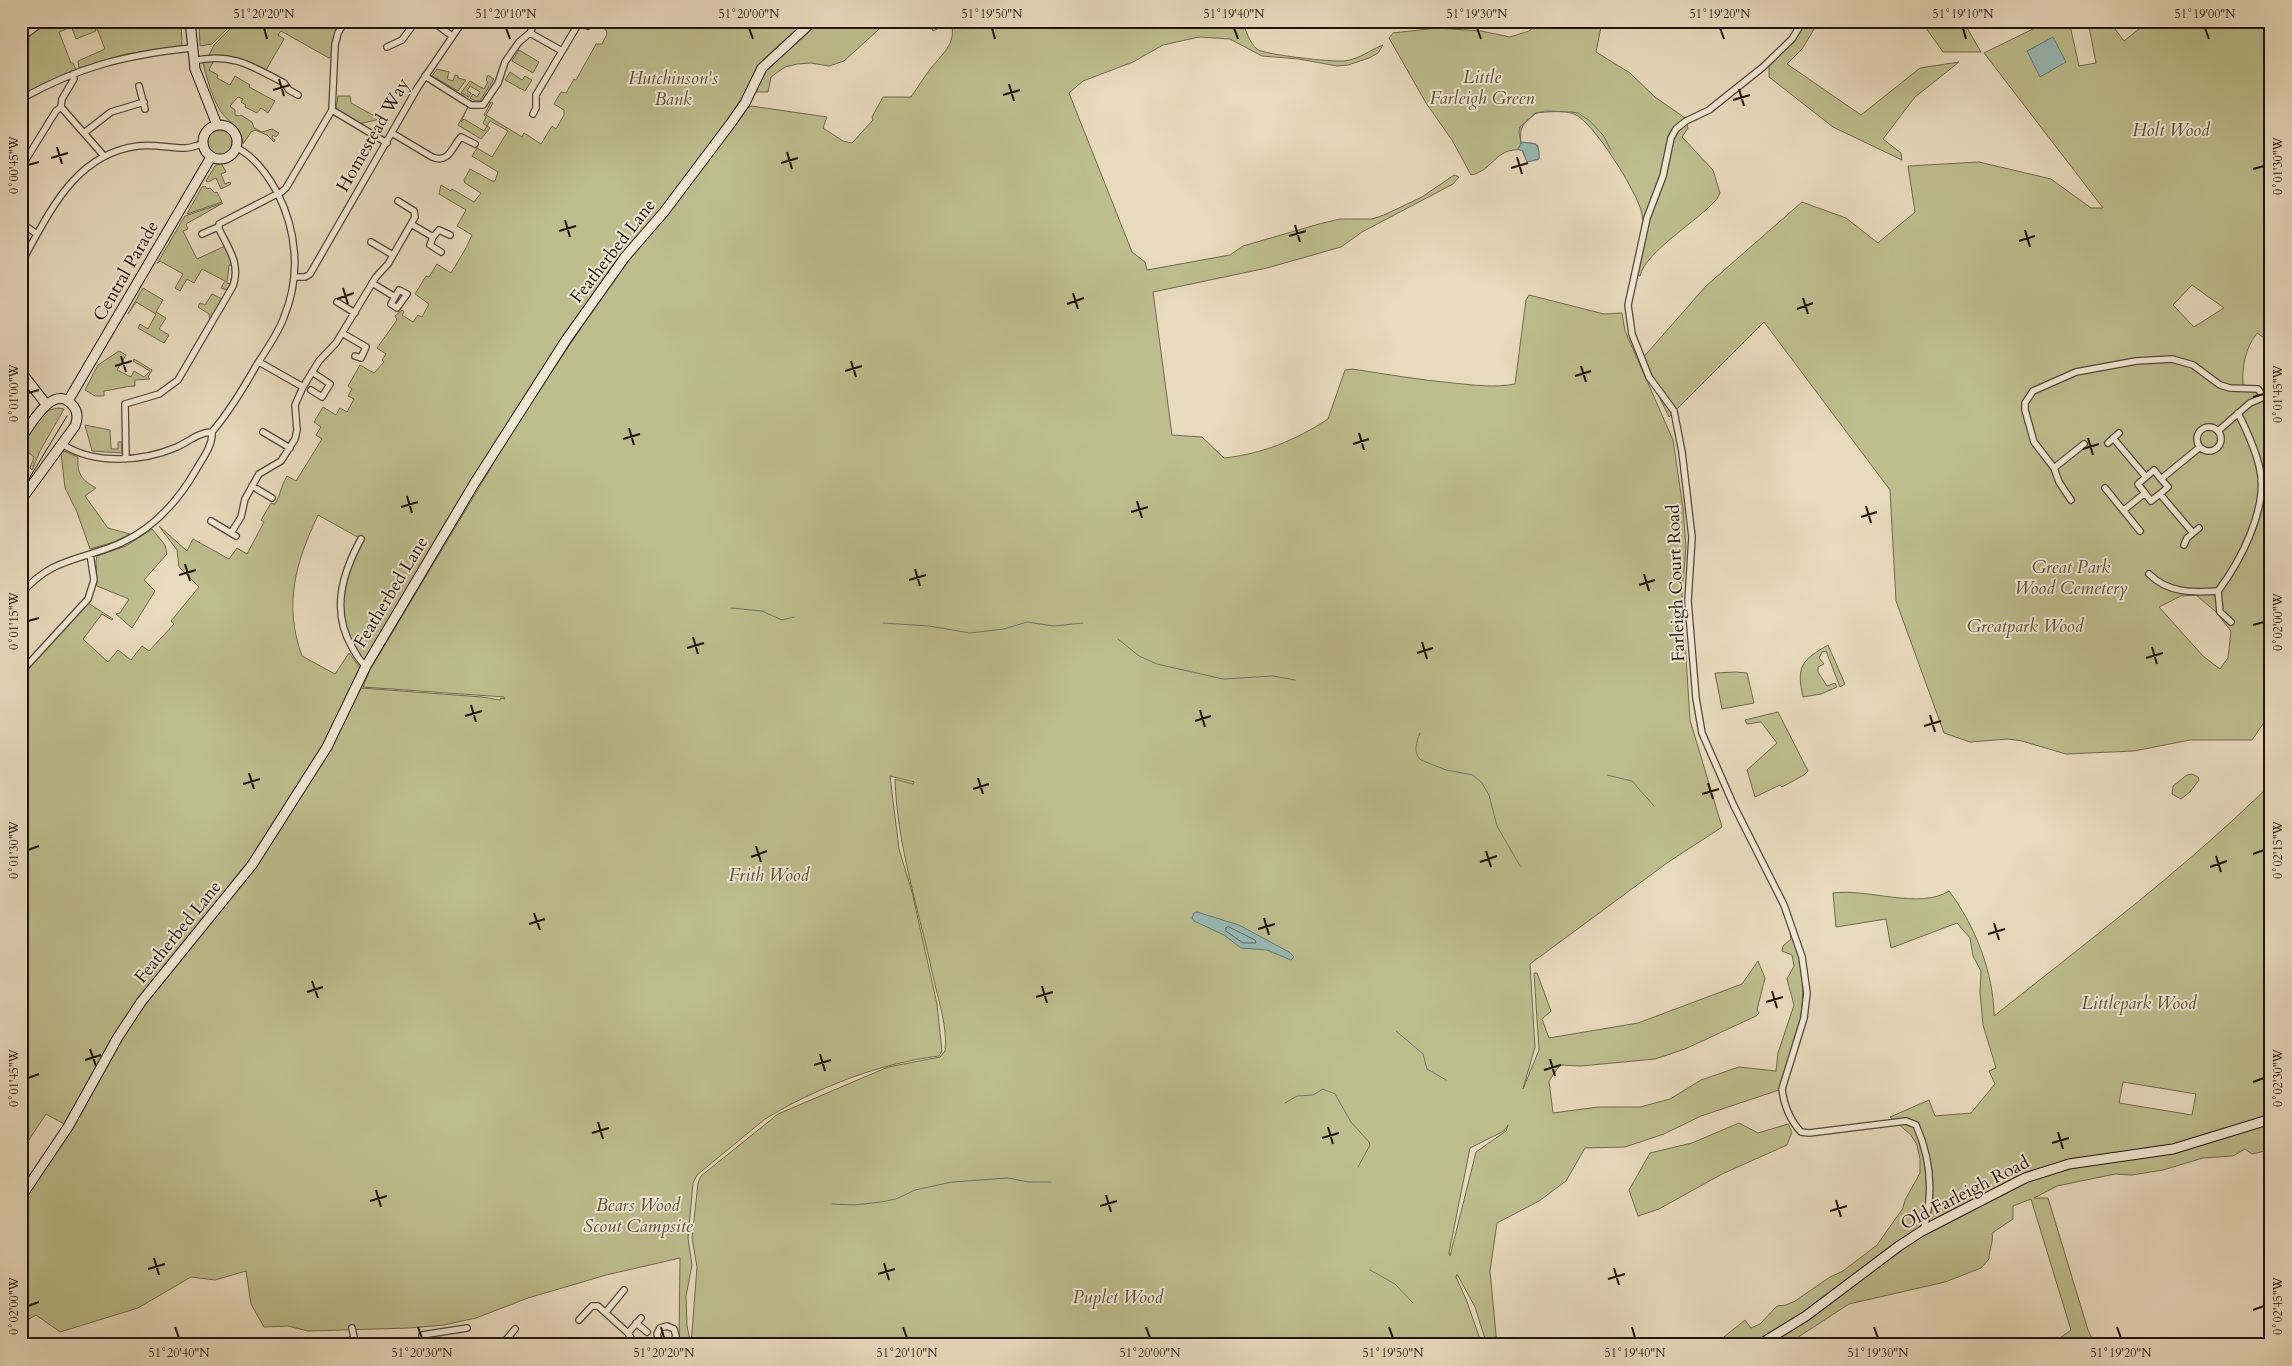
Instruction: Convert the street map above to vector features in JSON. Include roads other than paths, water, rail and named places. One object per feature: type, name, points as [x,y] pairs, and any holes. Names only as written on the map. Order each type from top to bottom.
[{"type":"street","points":[[21,38],[44,21]]},
{"type":"street","points":[[190,21],[193,61],[201,87],[217,125]]},
{"type":"street","points":[[202,234],[218,227],[222,221],[278,194],[286,188],[332,110],[335,45],[344,21]]},
{"type":"street","points":[[387,47],[402,40],[416,21]]},
{"type":"street","points":[[432,21],[452,36]]},
{"type":"street","name":"Homestead Way","points":[[294,277],[308,276],[314,267],[425,76],[463,21]]},
{"type":"street","points":[[425,76],[471,106],[482,106],[487,102],[498,83],[503,66],[516,45],[530,33],[535,21]]},
{"type":"street","points":[[533,114],[536,108],[536,95],[580,21],[588,26]]},
{"type":"street","name":"Featherbed Lane","points":[[21,1197],[68,1128],[118,1037],[140,1002],[252,865],[327,747],[366,666],[490,458],[600,291],[732,123],[745,103],[762,68],[813,21]]},
{"type":"street","name":"Farleigh Court Road","points":[[1803,21],[1792,39],[1763,67],[1709,110],[1686,121],[1676,129],[1671,138],[1663,176],[1647,218],[1629,295],[1629,318],[1637,350],[1649,377],[1674,411],[1676,422],[1689,500],[1692,552],[1688,601],[1696,698],[1702,733],[1722,782],[1784,906],[1803,959],[1807,993],[1804,1018],[1782,1089],[1783,1101],[1793,1122],[1801,1132],[1809,1133],[1906,1121],[1916,1125],[1927,1156],[1930,1189],[1927,1217],[1922,1231]]},
{"type":"street","points":[[530,33],[562,51]]},
{"type":"street","points":[[21,99],[73,74],[123,57],[191,48]]},
{"type":"street","points":[[193,61],[214,57],[238,61],[284,83],[289,90],[298,95]]},
{"type":"street","points":[[73,74],[74,79],[61,101],[61,107],[104,156]]},
{"type":"street","points":[[84,133],[112,111],[144,105],[139,86]]},
{"type":"street","points":[[25,161],[57,110],[61,107]]},
{"type":"street","points":[[332,110],[387,142]]},
{"type":"street","points":[[217,125],[225,126],[233,131],[237,138],[236,148],[232,154],[225,158],[211,157],[204,144],[206,132],[217,125]]},
{"type":"street","points":[[392,133],[440,159],[449,155],[461,137],[475,144]]},
{"type":"street","points":[[21,263],[56,201],[67,186],[84,170],[104,156],[119,150],[139,146],[185,148],[204,144]]},
{"type":"street","points":[[21,594],[35,578],[47,570],[122,543],[154,526],[181,495],[211,443],[212,432],[236,400],[284,318],[294,277],[292,233],[278,194],[257,164],[236,148]]},
{"type":"street","name":"Central Parade","points":[[68,401],[211,157]]},
{"type":"street","points":[[210,521],[234,535],[244,501],[261,472],[280,462],[290,448],[297,432],[294,411],[303,387],[322,358],[334,346],[342,334],[372,283],[393,255],[411,224],[415,212],[398,201]]},
{"type":"street","points":[[21,223],[37,234]]},
{"type":"street","points":[[411,224],[433,236]]},
{"type":"street","points":[[126,458],[125,404],[158,394],[176,381],[233,286],[236,275],[235,262],[218,227]]},
{"type":"street","points":[[441,252],[430,245],[433,236],[439,230],[450,236]]},
{"type":"street","points":[[371,242],[393,255]]},
{"type":"street","points":[[372,283],[395,296]]},
{"type":"street","points":[[337,302],[355,313]]},
{"type":"street","points":[[342,334],[366,347],[361,358],[355,356]]},
{"type":"street","points":[[2072,500],[2059,482],[2054,468],[2034,442],[2025,410],[2025,403],[2033,391],[2076,372],[2136,361],[2172,359],[2192,365],[2220,385],[2230,388],[2258,389],[2263,396]]},
{"type":"street","points":[[259,362],[303,387]]},
{"type":"street","points":[[21,372],[46,404]]},
{"type":"street","points":[[311,390],[322,397],[330,384],[312,372]]},
{"type":"street","points":[[2218,431],[2238,413],[2263,396],[2271,394]]},
{"type":"street","points":[[21,438],[46,404],[58,399],[68,401],[76,410],[77,419],[75,426],[21,500]]},
{"type":"street","points":[[2231,622],[2220,612],[2218,591],[2238,562],[2252,532],[2260,498],[2260,471],[2247,431],[2238,413]]},
{"type":"street","points":[[2209,427],[2218,431],[2221,440],[2218,447],[2211,451],[2200,447],[2197,440],[2202,430],[2209,427]]},
{"type":"street","points":[[62,444],[92,456],[126,458],[166,452],[203,433],[212,432]]},
{"type":"street","points":[[263,432],[290,448]]},
{"type":"street","points":[[2108,443],[2119,433]]},
{"type":"street","points":[[2113,438],[2146,477]]},
{"type":"street","points":[[2054,468],[2084,444]]},
{"type":"street","points":[[2161,479],[2200,447]]},
{"type":"street","points":[[2154,470],[2161,479],[2168,487],[2151,501],[2138,484],[2154,470]]},
{"type":"street","points":[[252,486],[272,498]]},
{"type":"street","points":[[2105,488],[2140,531]]},
{"type":"street","points":[[2124,510],[2145,493]]},
{"type":"street","points":[[2160,494],[2193,533]]},
{"type":"street","points":[[2184,544],[2199,528]]},
{"type":"street","points":[[361,539],[344,574],[340,590],[340,609],[349,643],[366,666]]},
{"type":"street","points":[[21,672],[88,599],[94,580],[90,554]]},
{"type":"street","points":[[2149,574],[2156,581],[2177,590],[2188,592],[2218,591]]},
{"type":"street","name":"Old Farleigh Road","points":[[1759,1345],[1808,1315],[1898,1246],[1922,1231],[2025,1178],[2069,1164],[2164,1151],[2271,1120]]},
{"type":"street","points":[[1927,1217],[1938,1223]]},
{"type":"street","points":[[606,1312],[624,1290]]},
{"type":"street","points":[[579,1320],[592,1306],[598,1306],[628,1333],[635,1345]]},
{"type":"street","points":[[628,1333],[641,1318]]},
{"type":"street","points":[[636,1323],[647,1332]]},
{"type":"street","points":[[671,1327],[676,1336],[672,1343],[666,1345],[658,1340],[657,1334],[660,1328],[671,1327]]},
{"type":"street","points":[[348,1345],[354,1336],[352,1328]]},
{"type":"street","points":[[425,1343],[422,1335],[466,1328]]},
{"type":"street","points":[[502,1345],[515,1329]]},
{"type":"street","points":[[647,1345],[658,1340]]},
{"type":"water","points":[[2053,37],[2066,62],[2040,77],[2027,51]]},
{"type":"water","points":[[1522,142],[1536,144],[1539,151],[1539,159],[1527,162],[1523,151],[1518,149]]},
{"type":"water","points":[[1197,912],[1239,925],[1289,952],[1294,957],[1291,960],[1267,950],[1241,948],[1224,935],[1194,921],[1192,918],[1194,913]]},
{"type":"waterway","points":[[1521,144],[1520,127],[1535,113],[1546,111],[1572,112],[1578,113],[1590,121],[1603,135],[1611,150]]},
{"type":"waterway","points":[[731,608],[762,611],[782,620],[794,617]]},
{"type":"waterway","points":[[883,623],[929,626],[970,633],[1004,629],[1027,622],[1054,626],[1083,623]]},
{"type":"waterway","points":[[1118,639],[1139,656],[1157,664],[1223,679],[1273,676],[1295,680]]},
{"type":"waterway","points":[[1420,733],[1416,744],[1416,751],[1421,760],[1446,770],[1473,775],[1482,783],[1489,795],[1497,826],[1520,866]]},
{"type":"waterway","points":[[1607,775],[1632,781],[1654,806]]},
{"type":"waterway","points":[[1396,1031],[1423,1054],[1427,1069],[1446,1080]]},
{"type":"waterway","points":[[1285,1103],[1297,1096],[1313,1095],[1323,1089],[1335,1094],[1351,1122],[1370,1145],[1358,1167]]},
{"type":"waterway","points":[[832,1204],[854,1205],[881,1202],[896,1199],[915,1190],[952,1182],[1008,1178],[1028,1182],[1051,1182]]},
{"type":"waterway","points":[[1370,1270],[1395,1284],[1413,1303]]},
{"type":"tram line","points":[[21,492],[67,416]]},
{"type":"park label","name":"Little Farleigh Green","points":[[1482,87]]},
{"type":"park label","name":"Hutchinson's Bank","points":[[673,88]]},
{"type":"park label","name":"Holt Wood","points":[[2171,130]]},
{"type":"park label","name":"Great Park Wood Cemetery","points":[[2071,577]]},
{"type":"park label","name":"Greatpark Wood","points":[[2025,626]]},
{"type":"park label","name":"Frith Wood","points":[[769,875]]},
{"type":"park label","name":"Littlepark Wood","points":[[2139,1003]]},
{"type":"park label","name":"Bears Wood Scout Campsite","points":[[638,1215]]},
{"type":"park label","name":"Puplet Wood","points":[[1118,1297]]}]
